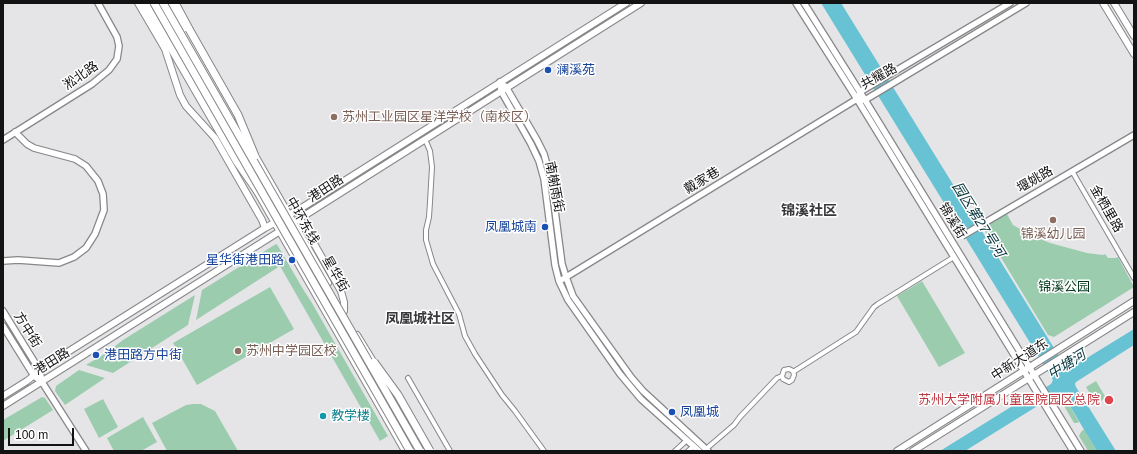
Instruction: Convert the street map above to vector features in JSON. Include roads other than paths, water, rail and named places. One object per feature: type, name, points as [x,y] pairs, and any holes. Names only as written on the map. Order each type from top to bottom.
[{"type":"highway","points":[[145,3],[237,162],[258,192]]},
{"type":"highway","name":"中环东线","points":[[154,3],[410,451]]},
{"type":"highway","name":"中环东线","points":[[164,3],[420,451]]},
{"type":"highway","points":[[175,3],[238,115],[268,186]]},
{"type":"highway","points":[[350,328],[398,396],[430,451]]},
{"type":"main road","name":"淞北路","points":[[3,140],[103,77],[117,59],[119,46],[117,37],[98,3]]},
{"type":"main road","points":[[138,3],[165,50],[177,88],[183,101],[215,138],[262,220],[265,228]]},
{"type":"main road","name":"星华街","points":[[149,3],[405,451]]},
{"type":"main road","name":"星华街","points":[[168,3],[425,451]]},
{"type":"main road","name":"港田路","points":[[3,396],[265,228],[289,215],[626,3]]},
{"type":"main road","name":"港田路","points":[[3,406],[641,3]]},
{"type":"main road","name":"锦溪街","points":[[796,3],[949,243],[954,257],[1040,390],[1073,451]]},
{"type":"main road","name":"锦溪街","points":[[804,3],[865,100],[949,243],[1026,369]]},
{"type":"main road","name":"共耀路","points":[[1010,3],[860,92],[857,99],[865,100],[1026,3]]},
{"type":"main road","points":[[1103,3],[1134,54]]},
{"type":"main road","points":[[1114,3],[1134,36]]},
{"type":"main road","name":"南榭雨街","points":[[500,82],[539,161],[544,180],[555,264],[559,281],[568,300],[620,374],[641,399],[699,451]]},
{"type":"main road","name":"南榭雨街","points":[[503,89],[537,140],[548,166],[562,264],[573,296],[631,377],[643,391],[661,410],[707,450]]},
{"type":"main road","name":"戴家巷","points":[[559,281],[857,99]]},
{"type":"main road","points":[[3,261],[18,260],[59,263],[74,257],[86,248],[96,234],[104,210],[103,194],[98,181],[86,166],[75,159],[34,148],[27,144],[15,132]]},
{"type":"main road","name":"堰姚路","points":[[949,243],[1134,135]]},
{"type":"main road","points":[[300,219],[341,291],[344,302],[344,312]]},
{"type":"main road","name":"中新大道东","points":[[897,451],[1134,301]]},
{"type":"main road","name":"方中街","points":[[3,311],[40,371],[42,382]]},
{"type":"main road","name":"中新大道东","points":[[913,451],[1134,312]]},
{"type":"main road","name":"方中街","points":[[3,326],[34,376],[42,382],[86,451]]},
{"type":"main road","name":"锦溪街","points":[[1046,402],[1080,451]]},
{"type":"street","points":[[425,139],[430,151],[432,167],[426,240],[433,264],[459,314],[465,336],[475,354],[502,395],[544,451]]},
{"type":"street","name":"金栖里路","points":[[1072,171],[1134,278]]},
{"type":"street","points":[[793,372],[856,332],[876,306],[954,257]]},
{"type":"street","points":[[707,450],[734,425],[745,411],[777,378],[782,376],[782,372],[786,369],[790,369],[793,372]]},
{"type":"street","points":[[782,376],[785,381],[790,381],[794,376],[793,372]]},
{"type":"street","points":[[408,378],[450,451]]},
{"type":"street","points":[[675,451],[687,440]]},
{"type":"street","points":[[688,451],[694,446]]},
{"type":"water","points":[[821,3],[841,3],[1067,369],[1134,329],[1134,345],[1075,384],[1116,451],[1097,451],[1060,392],[965,451],[940,451],[1027,397],[1030,397],[1051,384],[1053,380]]},
{"type":"place","name":"澜溪苑","points":[[548,70]]},
{"type":"place","name":"苏州工业园区星洋学校（南校区）","points":[[334,117]]},
{"type":"place","name":"锦溪幼儿园","points":[[1053,220]]},
{"type":"place","name":"凤凰城南","points":[[545,227]]},
{"type":"place","name":"星华街港田路","points":[[292,260]]},
{"type":"place","name":"苏州中学园区校","points":[[238,351]]},
{"type":"place","name":"港田路方中街","points":[[96,355]]},
{"type":"place","name":"苏州大学附属儿童医院园区总院","points":[[1109,400]]},
{"type":"place","name":"凤凰城","points":[[672,412]]},
{"type":"place","name":"教学楼","points":[[323,416]]},
{"type":"district","name":"锦溪社区","points":[[809,211]]},
{"type":"district","name":"凤凰城社区","points":[[420,319]]},
{"type":"water label","name":"园区第27号河","points":[[978,220]]},
{"type":"water label","name":"中塘河","points":[[1067,365]]},
{"type":"park label","name":"锦溪公园","points":[[1064,287]]}]
